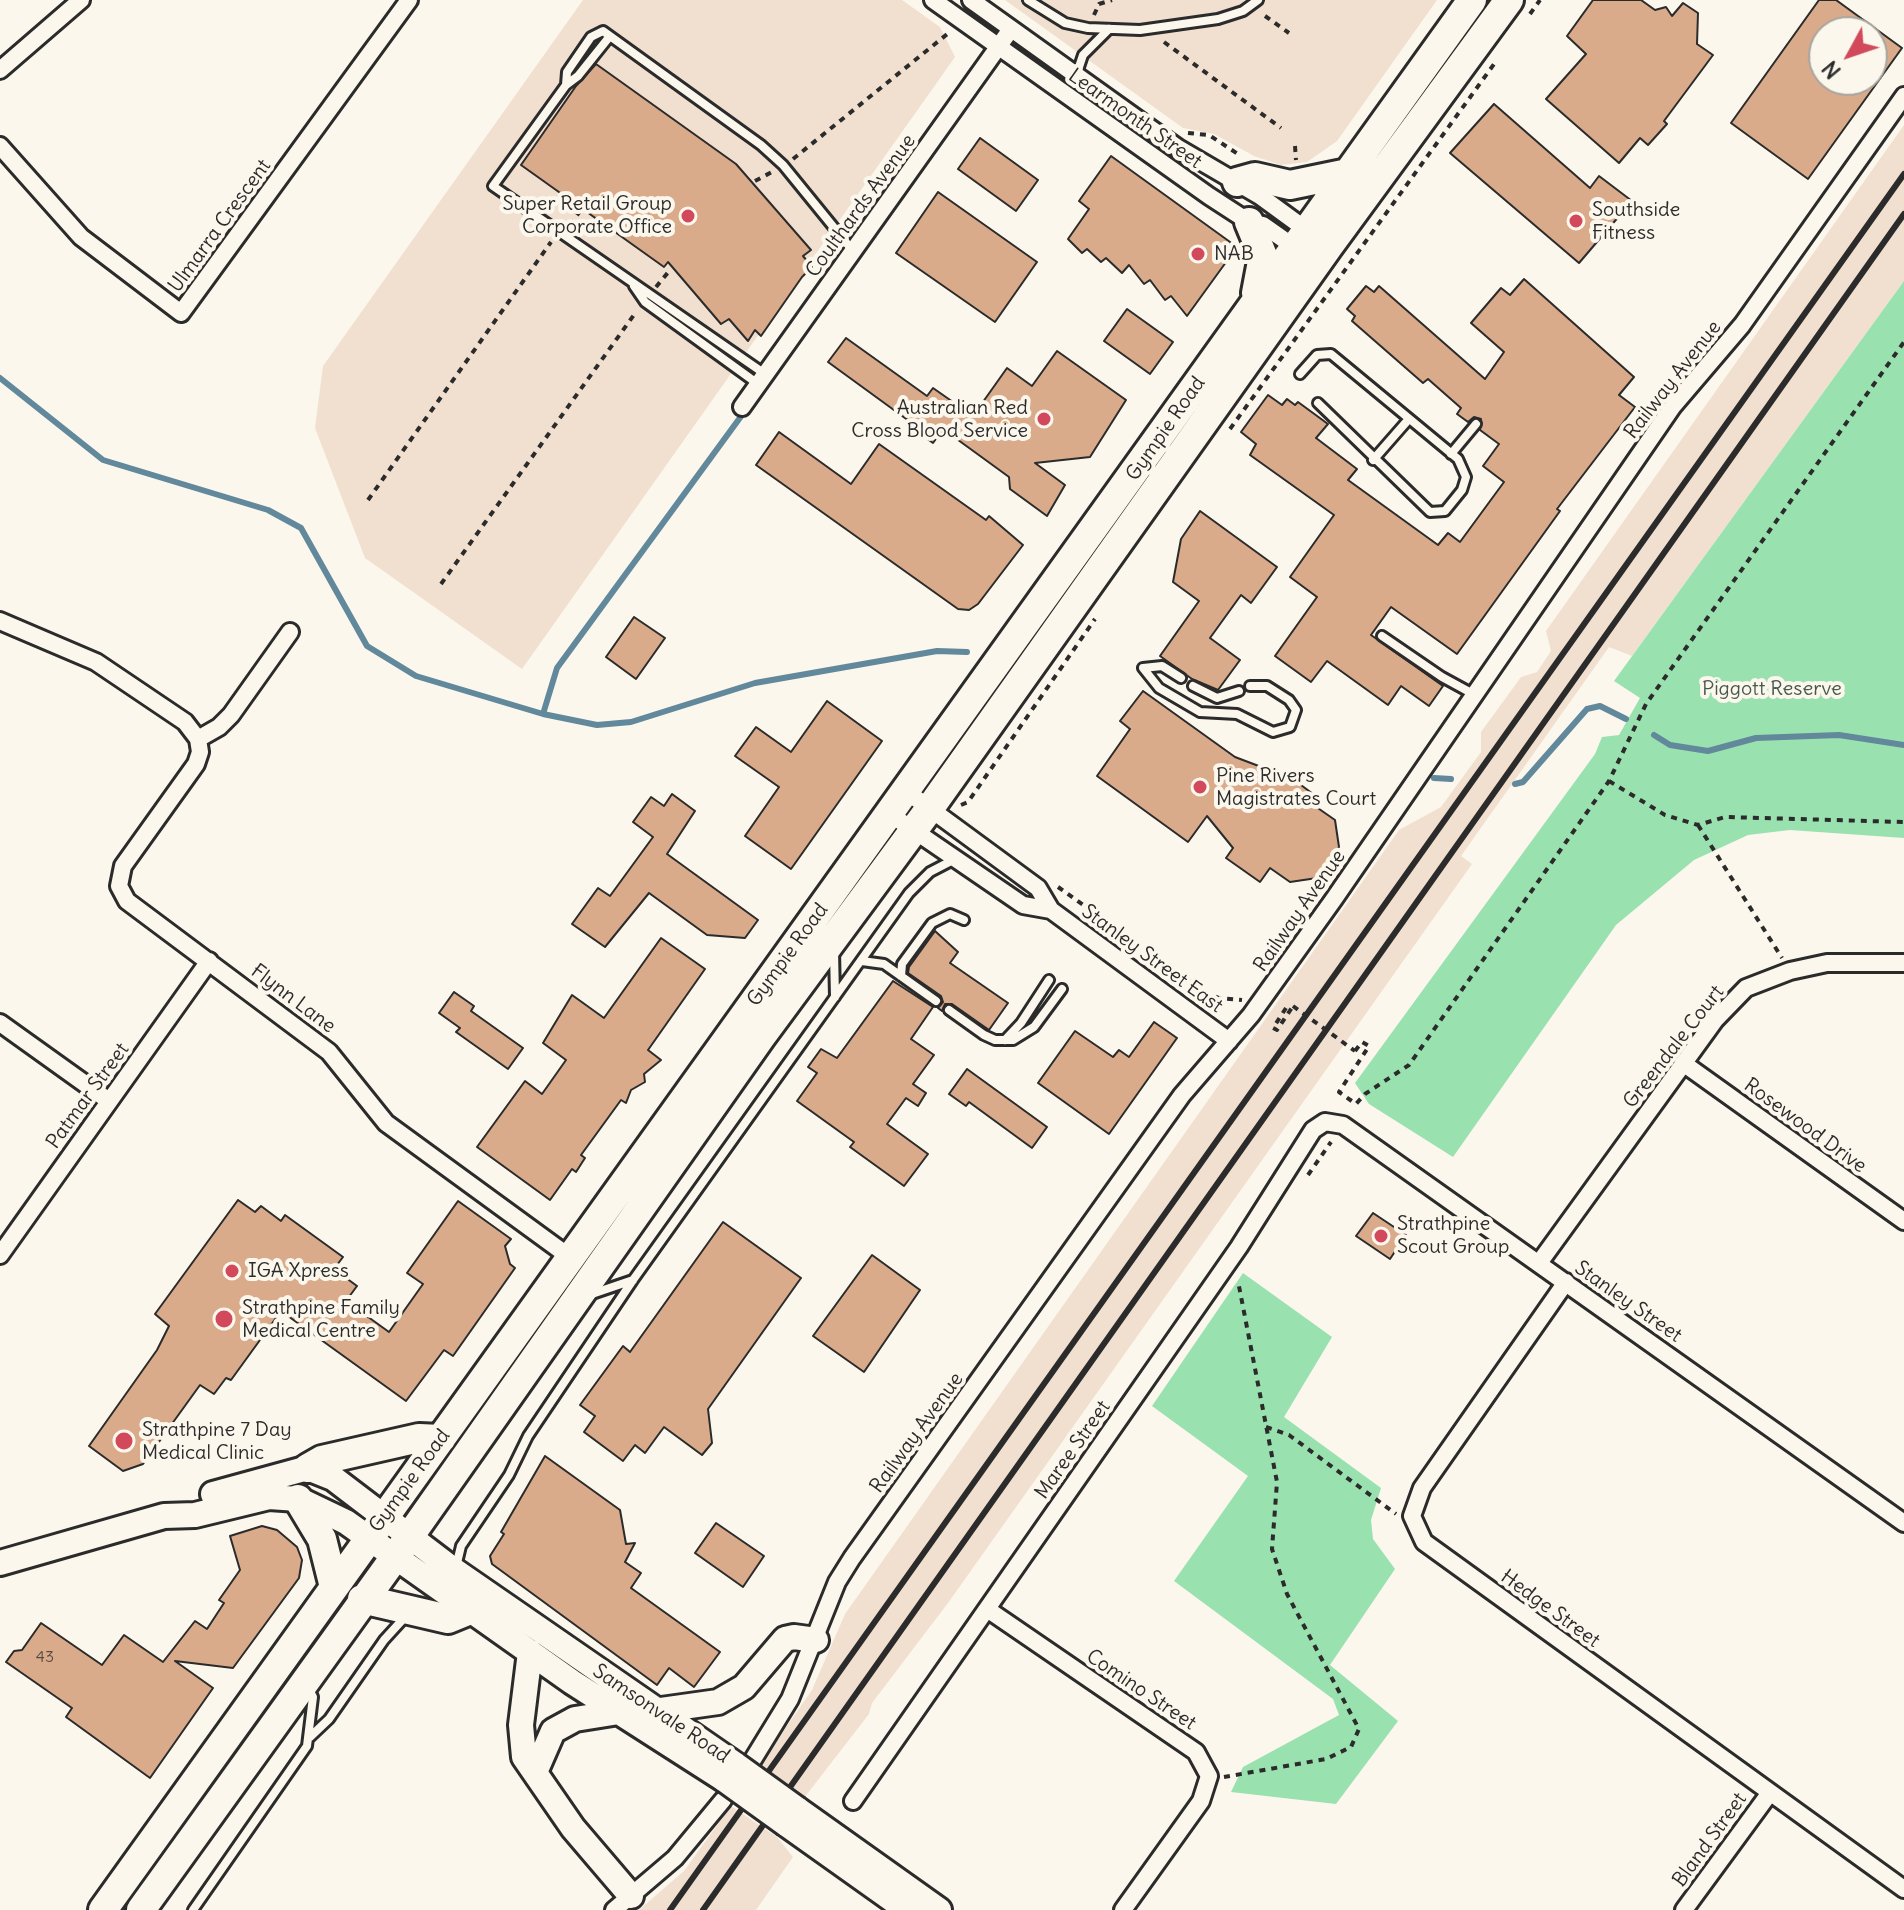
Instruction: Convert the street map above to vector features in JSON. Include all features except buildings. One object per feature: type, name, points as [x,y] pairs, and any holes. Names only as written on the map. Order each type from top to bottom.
[{"type":"highway","name":"Gympie Road","points":[[103,1910],[1257,302],[1312,247],[1348,173],[1472,0]]},
{"type":"highway","name":"Gympie Road","points":[[141,1910],[578,1299],[761,1037],[922,819],[1312,247],[1509,0]]},
{"type":"highway","points":[[1244,172],[1290,185],[1348,173]]},
{"type":"highway","points":[[1249,222],[1263,256],[1256,282],[1257,302]]},
{"type":"highway","points":[[308,1468],[322,1460],[419,1438],[441,1439]]},
{"type":"highway","points":[[298,1499],[322,1539],[334,1587]]},
{"type":"highway","points":[[362,1599],[448,1619],[470,1610]]},
{"type":"main road","points":[[164,1516],[189,1501],[308,1468],[345,1484],[377,1527]]},
{"type":"main road","points":[[0,1563],[164,1516],[195,1515],[269,1497],[298,1499],[377,1527]]},
{"type":"main road","name":"Samsonvale Road","points":[[377,1527],[402,1546],[470,1610],[530,1652],[619,1712],[734,1777],[939,1910]]},
{"type":"main road","name":"Samsonvale Road","points":[[402,1546],[455,1571],[654,1711],[734,1777]]},
{"type":"main road","points":[[654,1711],[718,1702],[744,1687],[785,1639],[816,1640]]},
{"type":"main road","points":[[530,1652],[521,1740],[524,1757],[536,1770],[623,1903]]},
{"type":"main road","points":[[536,1770],[553,1731],[575,1719],[619,1712]]},
{"type":"main road","name":"Samsonvale Road","points":[[792,1816],[907,1910]]},
{"type":"street","points":[[0,70],[81,0]]},
{"type":"street","name":"Ulmarra Crescent","points":[[0,146],[81,237],[181,313],[409,0]]},
{"type":"street","name":"Learmonth Street","points":[[933,0],[1249,222],[1312,247]]},
{"type":"street","name":"Learmonth Street","points":[[971,0],[1178,148],[1244,172],[1312,247]]},
{"type":"street","name":"Coulthards Avenue","points":[[742,407],[1011,29]]},
{"type":"street","points":[[1077,102],[1083,80]]},
{"type":"street","name":"Railway Avenue","points":[[623,1903],[691,1841],[786,1707],[816,1640],[837,1582],[852,1558],[1182,1095],[1229,1041],[1476,695],[1533,605],[1673,406],[1742,325],[1904,96]]},
{"type":"street","points":[[0,621],[96,662],[185,722],[198,739],[219,727],[231,715],[290,632]]},
{"type":"street","name":"Flynn Lane","points":[[198,739],[200,752],[196,764],[123,866],[119,886],[127,901],[329,1052],[386,1123],[571,1258]]},
{"type":"street","name":"Stanley Street East","points":[[898,803],[1038,888],[1051,910],[1229,1041]]},
{"type":"street","name":"Stanley Street East","points":[[898,803],[922,819],[958,858],[1023,905],[1051,910]]},
{"type":"street","name":"Patmar Street","points":[[0,1255],[209,961]]},
{"type":"street","name":"Greendale Court","points":[[1539,1263],[1715,1020],[1746,988],[1790,971],[1827,963],[1904,963]]},
{"type":"street","points":[[0,1023],[109,1101]]},
{"type":"street","name":"Rosewood Drive","points":[[1683,1063],[1904,1221]]},
{"type":"street","name":"Stanley Street","points":[[1325,1122],[1343,1125],[1904,1523]]},
{"type":"street","name":"Maree Street","points":[[853,1801],[1233,1255],[1313,1130],[1325,1122]]},
{"type":"street","points":[[1413,1518],[1422,1488],[1566,1282]]},
{"type":"street","name":"Hedge Street","points":[[1413,1518],[1424,1542],[1904,1889]]},
{"type":"street","name":"Comino Street","points":[[987,1609],[1196,1752],[1209,1776]]},
{"type":"street","points":[[1123,1910],[1201,1801],[1209,1776]]},
{"type":"street","name":"Bland Street","points":[[1684,1910],[1769,1794]]},
{"type":"lane","points":[[1028,0],[1065,23],[1140,30],[1218,19],[1243,11],[1258,0]]},
{"type":"lane","points":[[1083,80],[1083,55],[1109,29]]},
{"type":"lane","points":[[566,85],[567,72],[591,37],[597,31],[610,36],[761,145],[783,165],[853,251]]},
{"type":"lane","points":[[610,36],[578,76],[566,85],[493,186],[633,286],[652,294],[762,379]]},
{"type":"lane","points":[[633,286],[645,302],[762,379]]},
{"type":"lane","points":[[1300,374],[1317,355],[1331,354],[1462,464],[1466,477],[1456,498],[1440,514],[1430,512],[1373,460],[1318,403]]},
{"type":"lane","points":[[1373,460],[1408,420]]},
{"type":"lane","points":[[1451,454],[1476,424]]},
{"type":"lane","points":[[1382,636],[1442,677],[1476,695]]},
{"type":"lane","points":[[1181,678],[1162,666],[1143,668],[1159,688],[1200,712],[1237,714],[1273,732],[1290,727],[1296,710],[1289,700],[1267,686],[1250,686]]},
{"type":"lane","points":[[1193,686],[1217,698],[1239,691]]},
{"type":"lane","points":[[455,1571],[461,1546],[509,1475],[528,1436],[633,1280],[918,882],[958,858]]},
{"type":"lane","points":[[901,976],[902,964],[932,923],[950,914],[964,920]]},
{"type":"lane","points":[[832,942],[837,967],[835,999]]},
{"type":"lane","points":[[862,961],[884,964],[936,1001]]},
{"type":"lane","points":[[1005,1041],[1021,1023],[1049,980]]},
{"type":"lane","points":[[949,1010],[984,1035],[1005,1041],[1020,1037],[1034,1027],[1062,989]]},
{"type":"lane","points":[[578,1299],[633,1280]]},
{"type":"lane","points":[[193,1910],[294,1766],[309,1738],[329,1719],[408,1610]]},
{"type":"lane","points":[[304,1681],[313,1697],[309,1738]]},
{"type":"path","points":[[1089,19],[1099,4],[1112,0]]},
{"type":"path","points":[[1522,26],[1540,0]]},
{"type":"path","points":[[1265,16],[1289,33]]},
{"type":"path","points":[[755,181],[783,165],[955,25]]},
{"type":"path","points":[[1164,42],[1281,128]]},
{"type":"path","points":[[1225,437],[1503,52]]},
{"type":"path","points":[[1180,132],[1209,135],[1244,172]]},
{"type":"path","points":[[368,500],[552,241],[561,235],[580,211]]},
{"type":"path","points":[[652,294],[670,270]]},
{"type":"path","points":[[441,584],[645,302]]},
{"type":"path","points":[[1286,1008],[1273,1028],[1277,1030],[1293,1006],[1355,1051],[1362,1042],[1369,1046],[1339,1092],[1356,1104],[1365,1094],[1409,1065],[1609,781],[1646,704],[1904,342]]},
{"type":"path","points":[[961,805],[968,802],[1099,612]]},
{"type":"path","points":[[1609,781],[1665,815],[1698,825],[1725,817],[1904,822]]},
{"type":"path","points":[[968,802],[968,810]]},
{"type":"path","points":[[1698,825],[1790,971]]},
{"type":"path","points":[[1049,881],[1205,992],[1235,1001],[1251,994]]},
{"type":"path","points":[[1209,1776],[1231,1777],[1326,1759],[1351,1747],[1359,1729],[1287,1594],[1272,1549],[1277,1482],[1233,1255]]},
{"type":"path","points":[[1266,1427],[1289,1435],[1390,1513],[1413,1518]]},
{"type":"shaded area","points":[[583,0],[902,0],[940,27],[955,57],[522,669],[365,558],[315,428],[323,366]]},
{"type":"shaded area","points":[[1005,0],[1437,0],[1337,141],[1307,162],[1281,165],[1254,156],[1214,134],[1183,128]]},
{"type":"shaded area","points":[[1904,125],[1904,281],[1632,656],[1609,647],[1461,856],[1472,864],[948,1603],[872,1703],[869,1714],[804,1798],[759,1766],[812,1690],[845,1614],[1399,830],[1441,807],[1481,752],[1481,732],[1521,677],[1537,672],[1551,651],[1546,631]]},
{"type":"shaded area","points":[[731,1806],[777,1837],[793,1857],[756,1910],[639,1910],[684,1871]]},
{"type":"green space","name":"Piggott Reserve","points":[[1904,281],[1904,838],[1790,830],[1748,835],[1694,860],[1616,925],[1453,1157],[1369,1104],[1355,1083],[1595,754],[1602,737],[1619,735],[1640,698],[1614,681]]},
{"type":"green space","points":[[1243,1273],[1332,1337],[1284,1417],[1381,1488],[1371,1520],[1373,1539],[1395,1569],[1330,1665],[1398,1721],[1336,1804],[1231,1792],[1243,1767],[1339,1715],[1333,1699],[1174,1581],[1248,1476],[1152,1406]]},
{"type":"waterway","points":[[0,378],[103,460],[268,510],[301,528],[367,646],[416,676],[543,714],[597,725],[631,722],[755,683],[937,651],[967,652]]},
{"type":"waterway","points":[[543,714],[557,668],[742,415]]},
{"type":"waterway","points":[[1515,784],[1523,782],[1587,709],[1600,706],[1626,719]]},
{"type":"waterway","points":[[1654,735],[1670,745],[1708,751],[1756,738],[1839,735],[1904,745]]},
{"type":"waterway","points":[[1434,778],[1451,779]]},
{"type":"railway","points":[[670,1910],[1904,174]]},
{"type":"railway","points":[[703,1910],[1904,214]]},
{"type":"place","name":"Super Retail Group Corporate Office","points":[[688,216]]},
{"type":"place","name":"Southside Fitness","points":[[1576,221]]},
{"type":"place","name":"NAB","points":[[1198,254]]},
{"type":"place","name":"Australian Red Cross Blood Service","points":[[1044,419]]},
{"type":"place","name":"Pine Rivers Magistrates Court","points":[[1200,787]]},
{"type":"place","name":"Strathpine Scout Group","points":[[1381,1236]]},
{"type":"place","name":"IGA Xpress","points":[[232,1271]]},
{"type":"place","name":"Strathpine Family Medical Centre","points":[[224,1319]]},
{"type":"place","name":"Strathpine 7 Day Medical Clinic","points":[[124,1441]]}]
